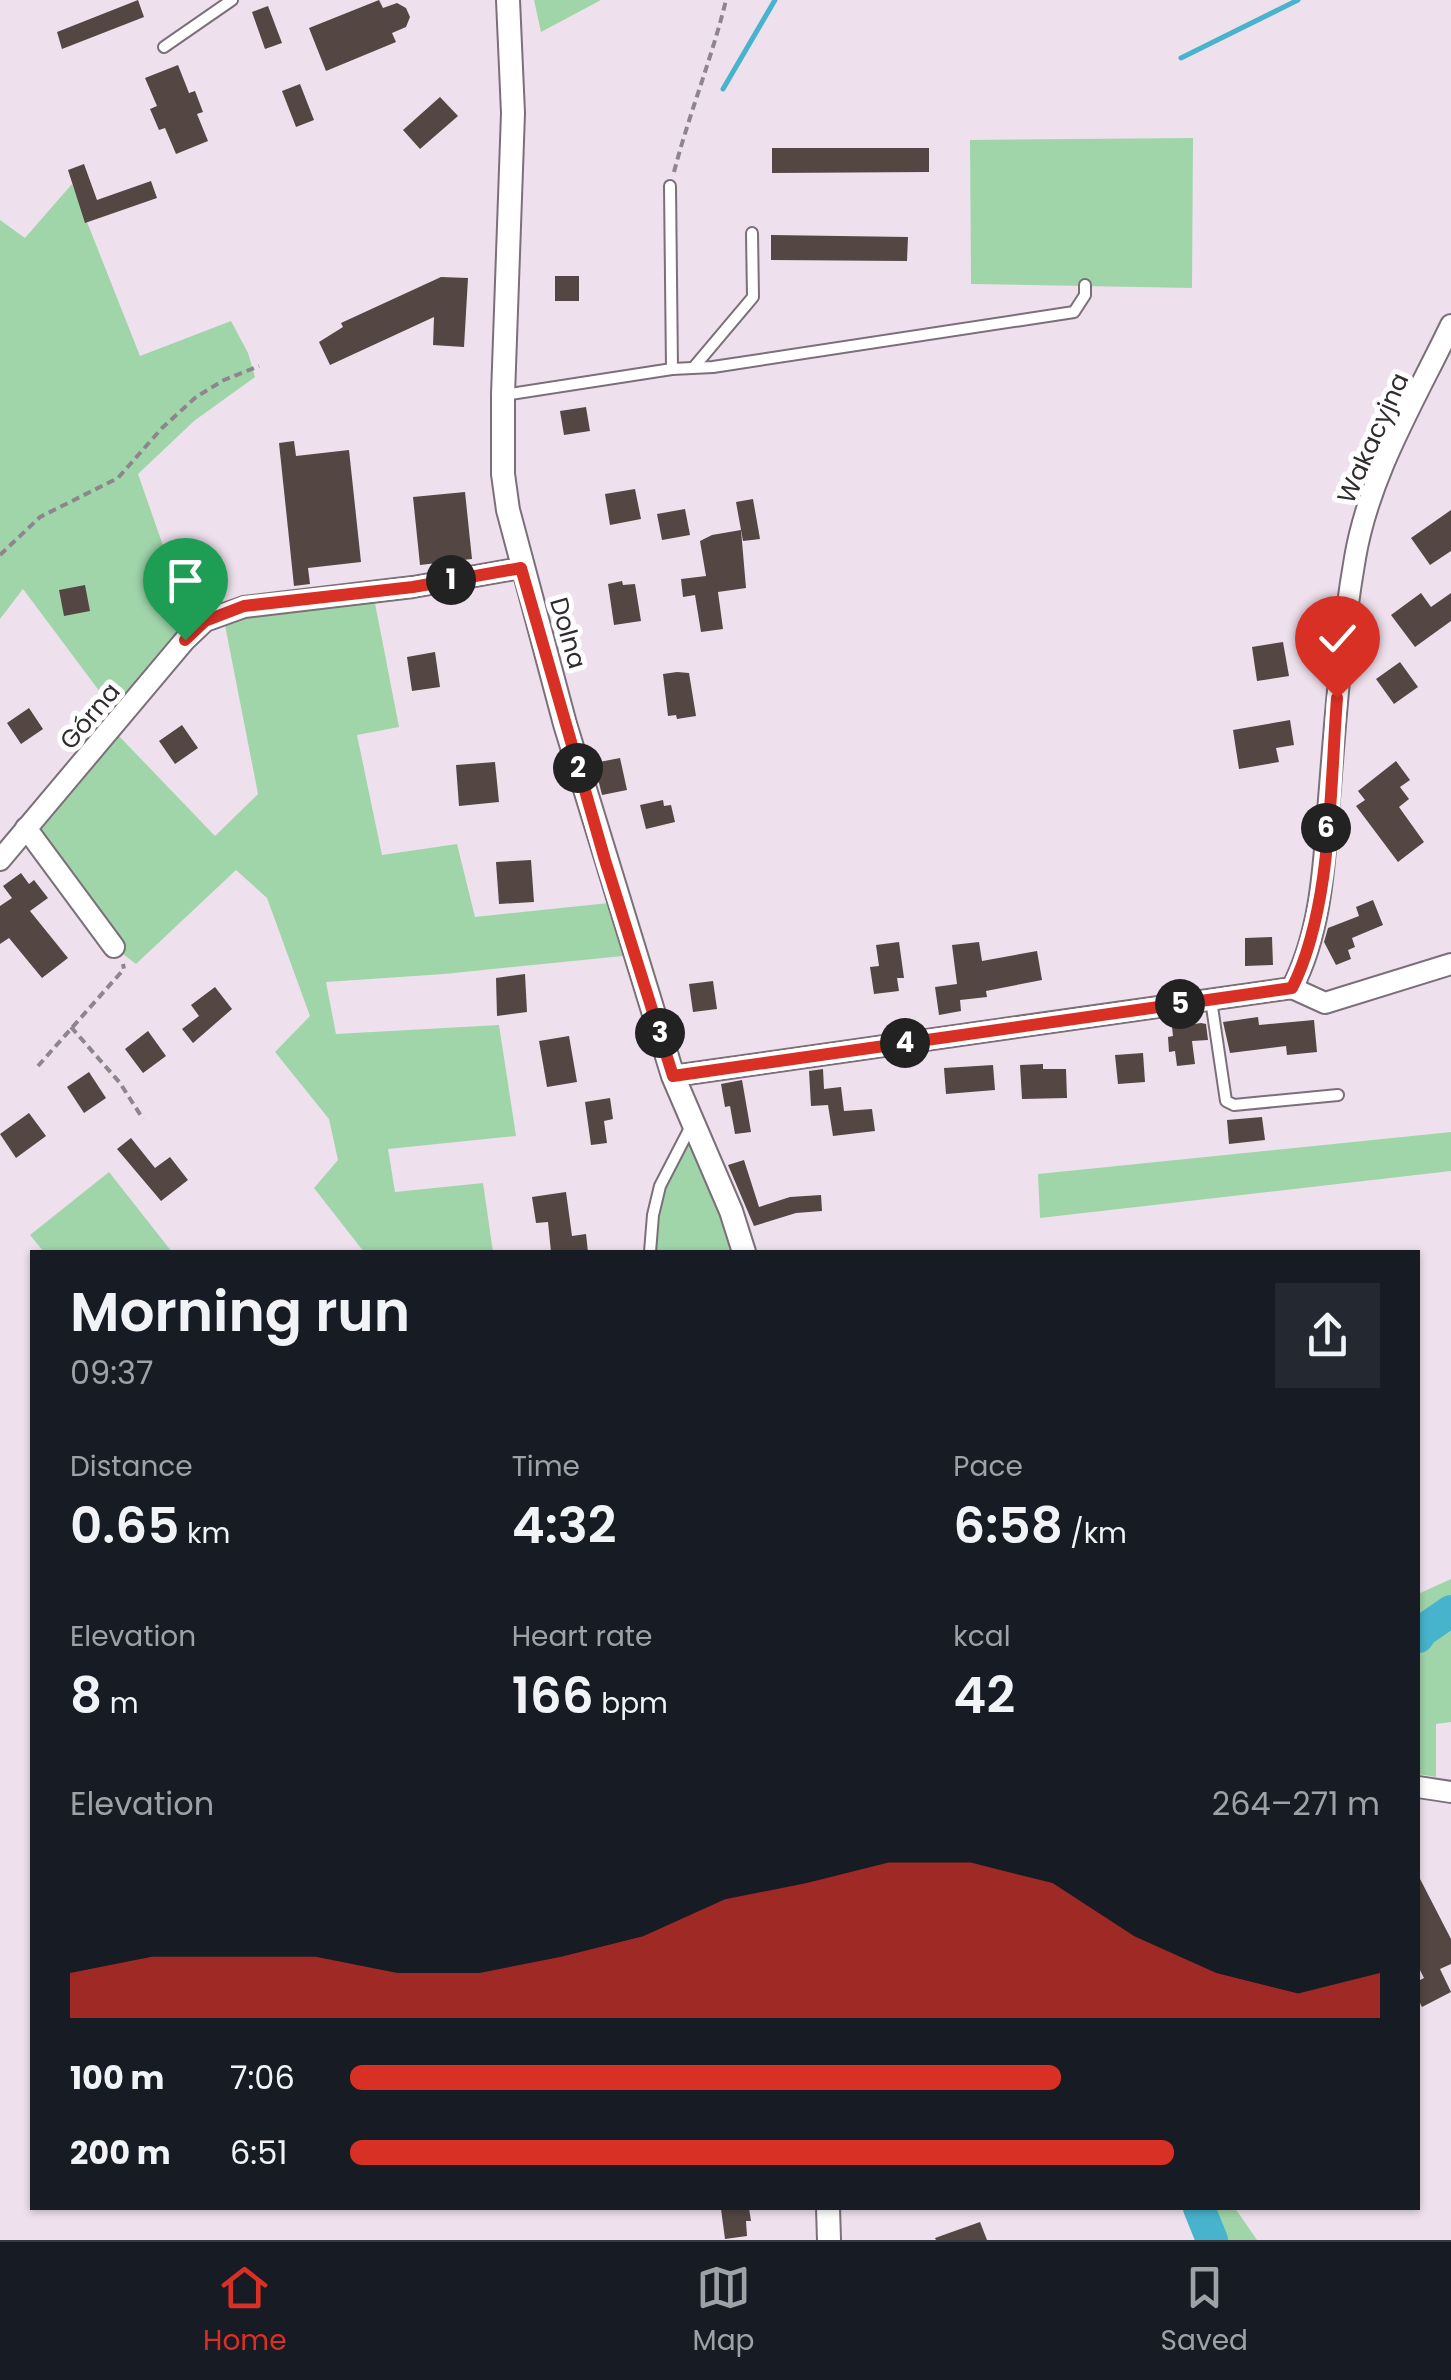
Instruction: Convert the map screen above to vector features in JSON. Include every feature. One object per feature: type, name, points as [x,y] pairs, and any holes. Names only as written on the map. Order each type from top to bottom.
[{"type":"street","name":"Dolna","points":[[508,0],[513,112],[502,474],[521,568],[595,826],[673,1076],[731,1211],[743,1250]]},
{"type":"street","name":"Wakacyjna","points":[[1292,988],[1306,962],[1318,917],[1337,698],[1361,530],[1379,476],[1451,325]]},
{"type":"street","name":"Górna","points":[[0,860],[205,621],[244,606],[413,587],[521,568]]},
{"type":"street","points":[[26,828],[114,947]]},
{"type":"street","points":[[673,1076],[1292,988],[1325,1003],[1451,964]]},
{"type":"street","points":[[1420,1787],[1448,1798]]},
{"type":"street","points":[[828,2210],[829,2240]]},
{"type":"lane","points":[[164,47],[232,0]]},
{"type":"lane","points":[[670,186],[672,369]]},
{"type":"lane","points":[[693,368],[753,297],[752,233]]},
{"type":"lane","points":[[503,395],[1074,312],[1085,295],[1086,285]]},
{"type":"lane","points":[[1211,1000],[1226,1101],[1234,1106],[1338,1095]]},
{"type":"lane","points":[[650,1250],[660,1186],[693,1123]]},
{"type":"path","points":[[670,186],[726,0]]},
{"type":"path","points":[[0,555],[40,517],[118,478],[196,397],[259,366]]},
{"type":"path","points":[[38,1066],[124,969],[114,947]]},
{"type":"path","points":[[72,1028],[120,1083],[144,1119]]},
{"type":"green space","points":[[534,0],[601,0],[541,32]]},
{"type":"green space","points":[[1193,138],[1192,288],[971,284],[970,140]]},
{"type":"green space","points":[[72,184],[140,356],[231,321],[248,353],[255,377],[194,421],[138,474],[190,623],[115,712],[23,589],[0,619],[0,220],[25,238]]},
{"type":"green space","points":[[374,598],[399,727],[357,735],[382,855],[457,844],[475,917],[609,903],[623,956],[326,982],[336,1034],[499,1025],[516,1136],[388,1149],[395,1192],[483,1183],[493,1250],[362,1250],[314,1188],[338,1160],[329,1119],[275,1052],[310,1016],[267,898],[236,870],[136,964],[114,947],[31,836],[118,735],[215,836],[258,794],[224,620],[254,611]]},
{"type":"green space","points":[[1451,1132],[1451,1171],[1040,1218],[1038,1174]]},
{"type":"green space","points":[[687,1135],[733,1250],[650,1250],[653,1215]]},
{"type":"green space","points":[[109,1172],[170,1250],[42,1250],[30,1235]]},
{"type":"green space","points":[[1451,1579],[1451,1722],[1436,1724],[1436,1777],[1420,1774],[1420,1593]]},
{"type":"green space","points":[[1184,2210],[1236,2210],[1257,2240],[1195,2240]]},
{"type":"building","points":[[138,0],[144,17],[62,49],[57,32]]},
{"type":"building","points":[[379,0],[383,8],[397,3],[406,8],[410,17],[406,27],[392,33],[396,42],[326,71],[309,28]]},
{"type":"building","points":[[268,6],[282,43],[265,49],[252,12]]},
{"type":"building","points":[[178,65],[189,93],[195,91],[203,112],[197,114],[208,141],[176,154],[165,128],[159,130],[150,109],[157,106],[145,78]]},
{"type":"building","points":[[300,84],[314,120],[296,127],[282,91]]},
{"type":"building","points":[[440,97],[458,116],[420,149],[403,130]]},
{"type":"building","points":[[772,148],[929,148],[929,172],[772,173]]},
{"type":"building","points":[[84,164],[97,200],[151,181],[157,198],[85,223],[68,170]]},
{"type":"building","points":[[771,235],[908,237],[907,261],[771,260]]},
{"type":"building","points":[[555,276],[579,276],[579,301],[555,301]]},
{"type":"building","points":[[441,277],[468,278],[464,347],[433,345],[434,317],[330,365],[319,342],[343,327],[341,323]]},
{"type":"building","points":[[586,407],[590,431],[564,435],[560,411]]},
{"type":"building","points":[[294,441],[296,456],[349,450],[361,562],[308,568],[310,584],[294,586],[279,443]]},
{"type":"building","points":[[635,489],[641,519],[610,525],[605,494]]},
{"type":"building","points":[[465,492],[472,559],[420,565],[413,497]]},
{"type":"building","points":[[753,499],[760,539],[743,541],[736,502]]},
{"type":"building","points":[[685,509],[690,535],[662,540],[657,514]]},
{"type":"building","points":[[1451,510],[1451,551],[1430,565],[1411,538]]},
{"type":"building","points":[[741,530],[746,588],[718,592],[723,629],[701,632],[695,595],[683,597],[681,579],[706,576],[700,541]]},
{"type":"building","points":[[622,581],[623,585],[635,584],[641,621],[614,625],[608,584]]},
{"type":"building","points":[[85,585],[90,611],[64,616],[59,590]]},
{"type":"building","points":[[1421,593],[1431,607],[1451,593],[1451,621],[1415,647],[1391,615]]},
{"type":"building","points":[[1283,642],[1289,676],[1257,681],[1252,647]]},
{"type":"building","points":[[435,652],[440,687],[412,691],[407,657]]},
{"type":"building","points":[[1400,662],[1418,687],[1394,704],[1376,679]]},
{"type":"building","points":[[689,673],[696,716],[668,716],[663,674]]},
{"type":"building","points":[[29,708],[43,729],[21,744],[7,723]]},
{"type":"building","points":[[1290,720],[1294,745],[1276,748],[1279,762],[1239,769],[1233,730]]},
{"type":"building","points":[[182,725],[198,748],[175,764],[159,741]]},
{"type":"building","points":[[620,758],[627,790],[602,795],[594,763]]},
{"type":"building","points":[[1396,761],[1410,780],[1400,787],[1409,799],[1399,807],[1424,842],[1398,862],[1356,806],[1365,800],[1358,791]]},
{"type":"building","points":[[495,762],[499,802],[459,806],[456,765]]},
{"type":"building","points":[[663,800],[664,806],[671,805],[675,822],[646,829],[640,805]]},
{"type":"building","points":[[531,860],[534,902],[499,904],[496,862]]},
{"type":"building","points":[[21,873],[29,884],[34,880],[48,898],[30,911],[68,958],[42,978],[9,938],[0,944],[0,906],[12,898],[3,886]]},
{"type":"building","points":[[1373,900],[1383,925],[1352,938],[1355,947],[1348,950],[1351,959],[1336,965],[1324,942],[1328,928],[1359,916],[1356,907]]},
{"type":"building","points":[[1272,937],[1273,965],[1245,966],[1245,938]]},
{"type":"building","points":[[899,942],[904,978],[897,978],[899,991],[874,994],[870,967],[879,966],[876,945]]},
{"type":"building","points":[[979,942],[982,961],[1037,951],[1042,980],[986,991],[987,997],[960,1000],[961,1011],[939,1015],[935,987],[957,984],[952,945]]},
{"type":"building","points":[[525,974],[527,1012],[497,1016],[496,978]]},
{"type":"building","points":[[713,981],[717,1009],[693,1012],[689,984]]},
{"type":"building","points":[[215,987],[232,1009],[193,1043],[182,1029],[199,1016],[191,1005]]},
{"type":"building","points":[[1258,1017],[1259,1025],[1314,1020],[1317,1052],[1287,1055],[1286,1046],[1230,1053],[1223,1022]]},
{"type":"building","points":[[1206,1024],[1208,1040],[1192,1041],[1195,1064],[1177,1066],[1175,1051],[1169,1052],[1172,1027]]},
{"type":"building","points":[[148,1031],[166,1056],[143,1073],[125,1049]]},
{"type":"building","points":[[569,1036],[577,1082],[547,1087],[539,1041]]},
{"type":"building","points":[[1143,1053],[1145,1082],[1118,1084],[1115,1055]]},
{"type":"building","points":[[1043,1064],[1043,1069],[1066,1069],[1067,1098],[1022,1099],[1020,1065]]},
{"type":"building","points":[[993,1065],[995,1090],[946,1094],[944,1068]]},
{"type":"building","points":[[823,1069],[824,1089],[841,1087],[844,1111],[872,1109],[875,1131],[833,1136],[828,1105],[811,1106],[809,1071]]},
{"type":"building","points":[[89,1072],[106,1098],[84,1113],[67,1087]]},
{"type":"building","points":[[742,1080],[751,1132],[735,1134],[721,1084]]},
{"type":"building","points":[[610,1098],[613,1119],[604,1121],[607,1143],[591,1145],[585,1102]]},
{"type":"building","points":[[29,1113],[46,1136],[16,1158],[0,1134]]},
{"type":"building","points":[[1262,1117],[1265,1140],[1229,1144],[1227,1120]]},
{"type":"building","points":[[131,1138],[155,1168],[170,1157],[188,1180],[161,1201],[117,1149]]},
{"type":"building","points":[[744,1160],[759,1207],[790,1197],[821,1195],[822,1211],[796,1213],[754,1226],[728,1165]]},
{"type":"building","points":[[566,1192],[572,1236],[586,1234],[588,1250],[551,1250],[548,1222],[536,1223],[532,1197]]},
{"type":"building","points":[[1420,1879],[1451,1939],[1451,1964],[1440,1969],[1451,1992],[1422,2007],[1420,1980],[1424,1978],[1420,1970]]},
{"type":"building","points":[[721,2210],[749,2210],[747,2236],[725,2239]]},
{"type":"building","points":[[980,2222],[987,2240],[935,2238]]},
{"type":"waterway","points":[[723,89],[775,0]]},
{"type":"waterway","points":[[1181,58],[1298,0]]},
{"type":"waterway","points":[[1420,1634],[1451,1611]]},
{"type":"waterway","points":[[1200,2210],[1212,2240]]},
{"type":"route","points":[[185,640],[205,621],[244,606],[413,587],[521,568],[605,860],[673,1076],[1292,988],[1306,962],[1318,917],[1337,698]]}]
